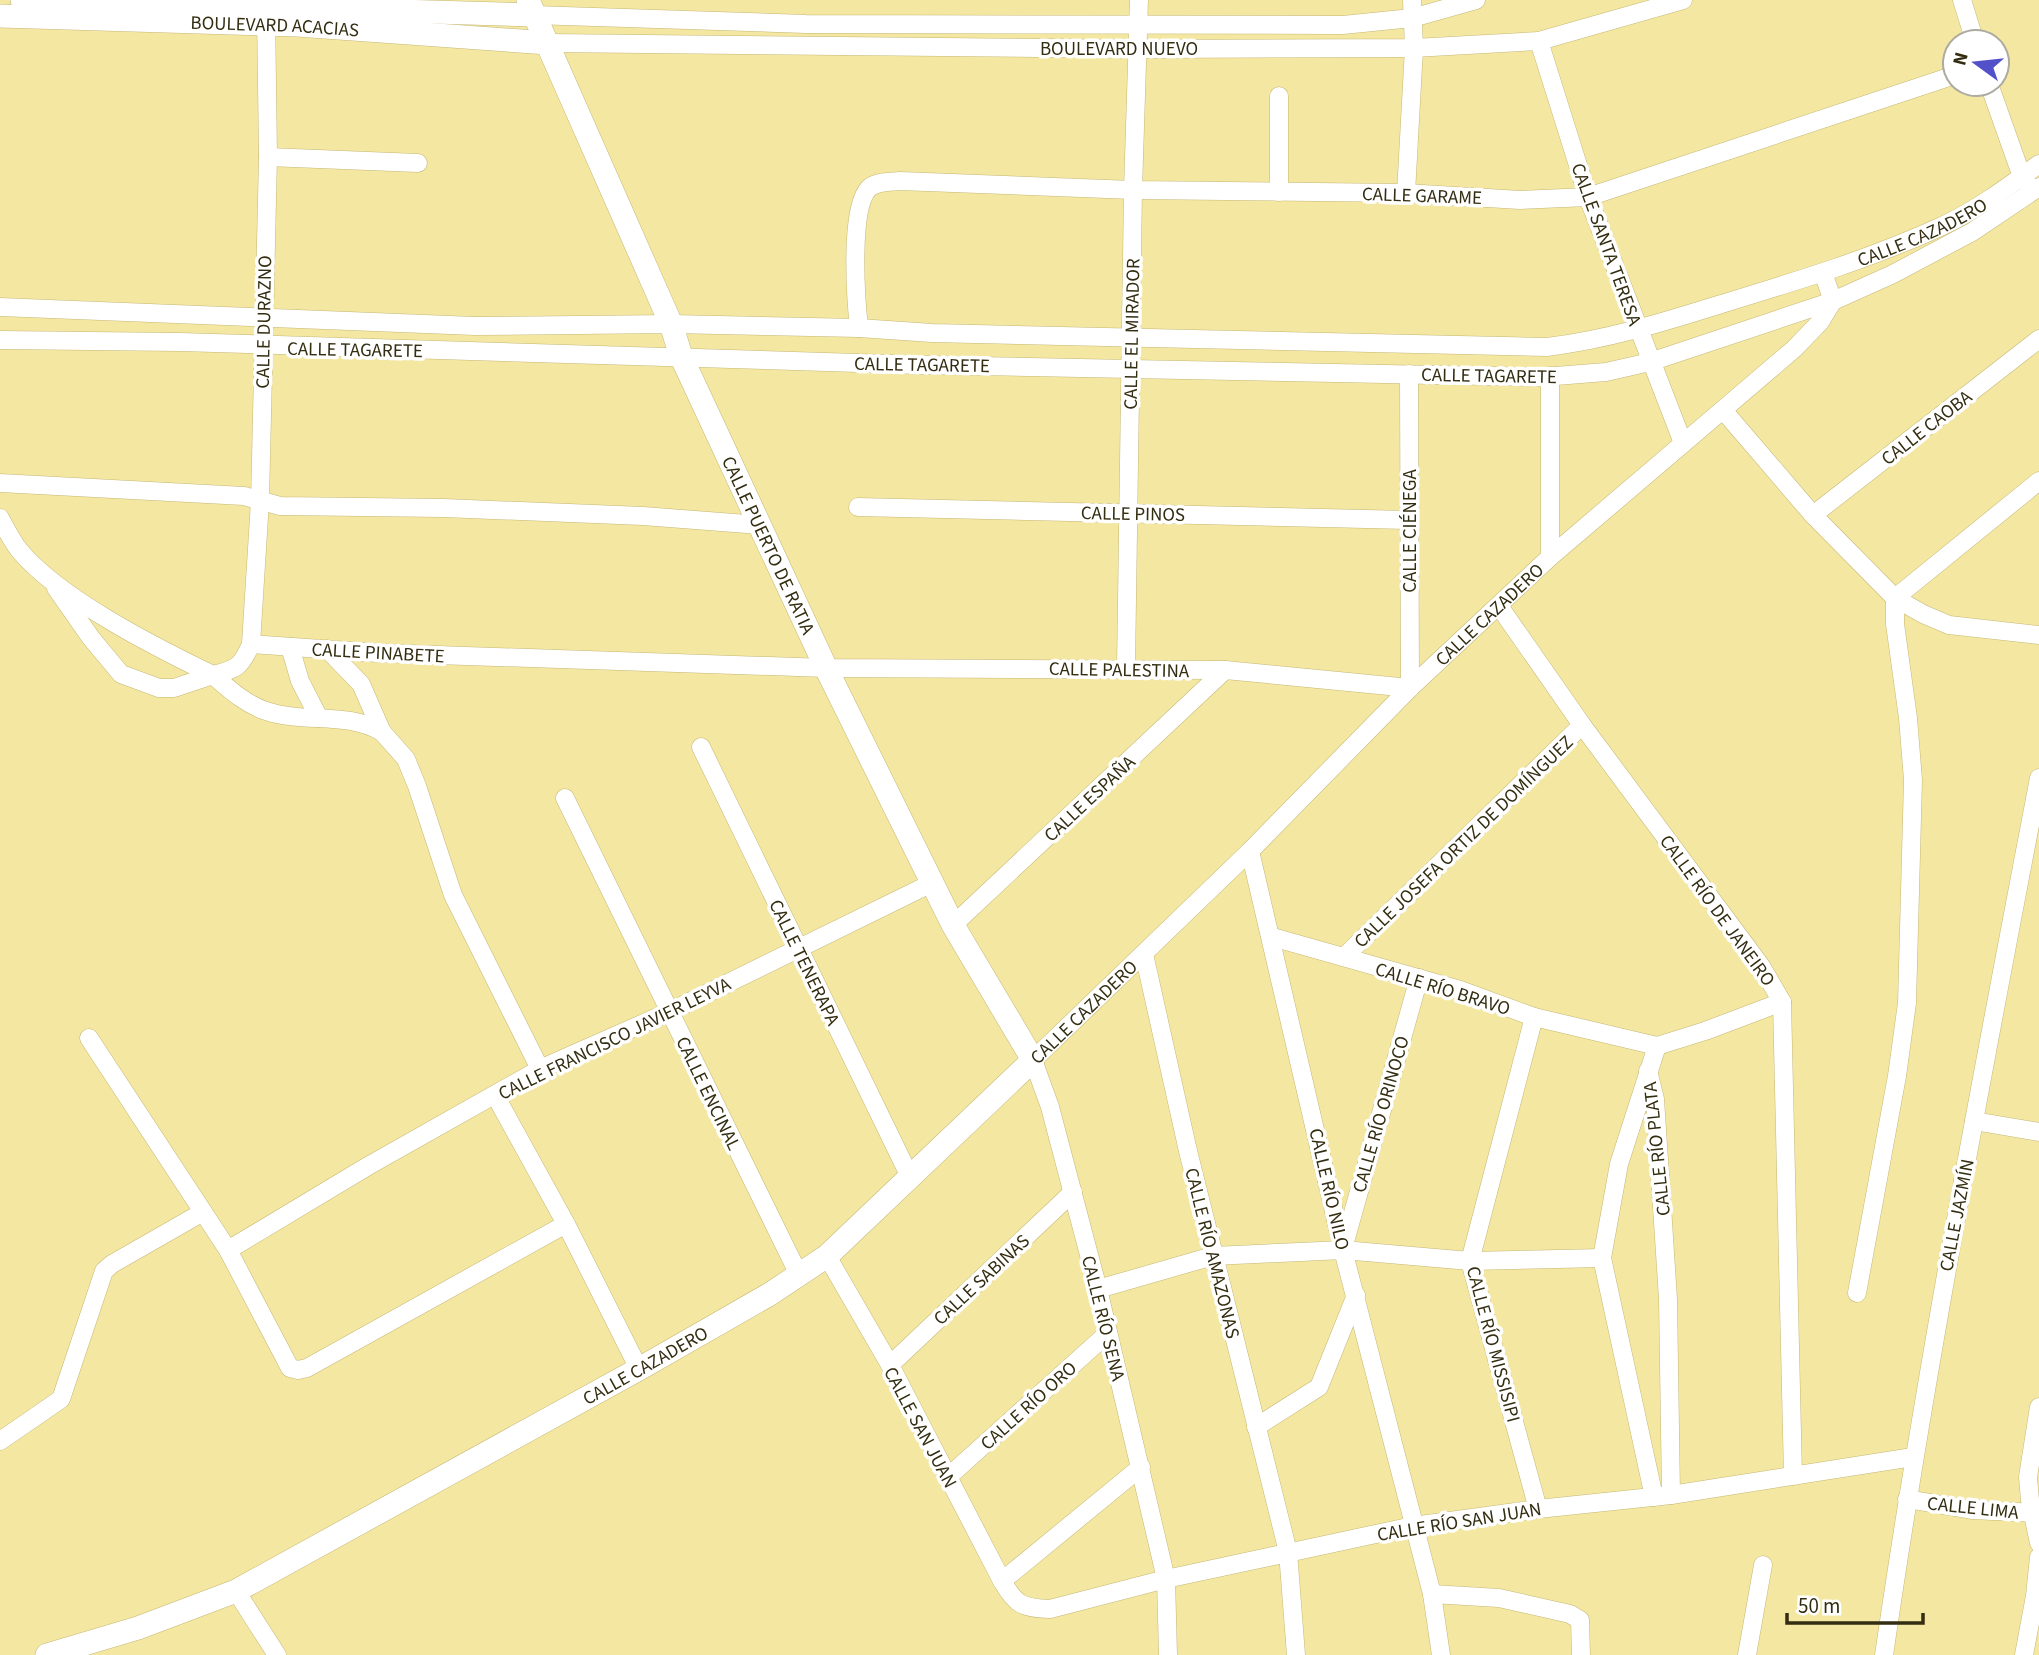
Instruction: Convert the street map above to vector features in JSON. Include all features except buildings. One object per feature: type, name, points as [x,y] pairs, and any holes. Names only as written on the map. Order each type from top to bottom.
[{"type":"street","name":"BOULEVARD ACACIAS","points":[[22,0],[267,10],[548,43]]},
{"type":"street","name":"CALLE EL MIRADOR","points":[[1126,668],[1133,190],[1139,0]]},
{"type":"street","name":"BOULEVARD NUEVO","points":[[530,8],[806,24],[1343,25],[1412,9],[1476,0]]},
{"type":"street","name":"BOULEVARD NUEVO","points":[[548,43],[1138,49],[1414,48],[1539,41],[1683,0]]},
{"type":"street","points":[[1962,0],[1971,28]]},
{"type":"street","name":"BOULEVARD ACACIAS","points":[[0,16],[530,8]]},
{"type":"street","name":"CALLE PUERTO DE RATIA","points":[[530,8],[548,43],[671,324],[681,356],[826,668],[953,925],[1032,1060]]},
{"type":"street","points":[[1406,193],[1414,48],[1412,9]]},
{"type":"street","name":"CALLE DURAZNO","points":[[251,644],[260,501],[268,157],[267,10]]},
{"type":"street","name":"CALLE SANTA TERESA","points":[[1539,41],[1588,198],[1683,443]]},
{"type":"street","name":"CALLE GARAME","points":[[859,328],[854,286],[857,235],[863,197],[871,187],[901,181],[1133,190],[1406,193],[1520,200],[1588,198],[1941,80]]},
{"type":"street","points":[[1279,96],[1279,192]]},
{"type":"street","points":[[1995,98],[2031,185]]},
{"type":"street","points":[[268,157],[418,163]]},
{"type":"street","name":"CALLE CAZADERO","points":[[47,1655],[138,1628],[236,1591],[639,1369],[827,1256],[1250,852],[1410,688],[1550,557],[1811,332],[1828,313],[1833,301],[1893,274],[1972,232],[2031,185],[2039,164]]},
{"type":"street","name":"CALLE CAZADERO","points":[[1823,273],[1941,227],[2031,185]]},
{"type":"street","points":[[1823,273],[1833,301]]},
{"type":"street","name":"CALLE TAGARETE","points":[[0,307],[475,326],[671,324],[859,328],[932,333],[1547,347],[1591,342],[1638,331],[1823,273]]},
{"type":"street","name":"CALLE TAGARETE","points":[[0,340],[180,342],[922,365],[1550,376],[1606,372],[1650,362],[1833,301]]},
{"type":"street","points":[[473,351],[475,326]]},
{"type":"street","name":"CALLE CAOBA","points":[[1813,515],[2039,338]]},
{"type":"street","name":"CALLE CIÉNEGA","points":[[1409,373],[1410,688]]},
{"type":"street","points":[[1550,376],[1550,557]]},
{"type":"street","points":[[1723,410],[1813,515],[1895,598],[1949,625],[2039,635]]},
{"type":"street","points":[[1895,598],[2039,481]]},
{"type":"street","points":[[0,483],[244,496],[281,506],[444,508],[616,515],[760,525]]},
{"type":"street","name":"CALLE PINOS","points":[[858,507],[1408,520]]},
{"type":"street","points":[[0,518],[19,550],[50,579],[97,611],[213,675],[246,702],[267,712],[354,720],[382,732]]},
{"type":"street","points":[[50,579],[91,638],[121,674],[159,688],[174,688],[242,665],[251,644]]},
{"type":"street","points":[[1857,1293],[1897,1076],[1907,1003],[1913,780],[1908,718],[1895,624],[1895,598]]},
{"type":"street","name":"CALLE RÍO DE JANEIRO","points":[[1499,606],[1583,725],[1761,966],[1782,1002],[1793,1476]]},
{"type":"street","name":"CALLE PINABETE","points":[[251,644],[826,668]]},
{"type":"street","points":[[289,647],[300,681],[319,718]]},
{"type":"street","points":[[327,649],[361,684],[382,732],[406,759],[453,895],[540,1069]]},
{"type":"street","name":"CALLE PALESTINA","points":[[826,668],[1225,670],[1410,688]]},
{"type":"street","name":"CALLE ESPAÑA","points":[[953,925],[1225,670]]},
{"type":"street","name":"CALLE JOSEFA ORTIZ DE DOMÍNGUEZ","points":[[1344,957],[1583,725]]},
{"type":"street","name":"CALLE TENERAPA","points":[[701,747],[910,1177]]},
{"type":"street","name":"CALLE JAZMÍN","points":[[1884,1655],[1913,1457],[1973,1121],[2031,864],[2039,778]]},
{"type":"street","name":"CALLE ENCINAL","points":[[565,798],[799,1275]]},
{"type":"street","name":"CALLE RÍO NILO","points":[[1250,852],[1343,1250],[1432,1594],[1441,1655]]},
{"type":"street","name":"CALLE FRANCISCO JAVIER LEYVA","points":[[228,1250],[540,1069],[669,1012],[934,882]]},
{"type":"street","name":"CALLE RÍO BRAVO","points":[[1272,937],[1460,990],[1534,1017],[1657,1046]]},
{"type":"street","name":"CALLE RÍO AMAZONAS","points":[[1144,954],[1213,1256],[1287,1552],[1296,1655]]},
{"type":"street","name":"CALLE RÍO ORINOCO","points":[[1343,1250],[1419,978]]},
{"type":"street","points":[[1648,1071],[1657,1046],[1782,1002]]},
{"type":"street","name":"CALLE RÍO MISSISIPI","points":[[1534,1017],[1470,1261],[1538,1509]]},
{"type":"street","points":[[89,1038],[228,1250],[290,1368],[307,1368],[566,1224]]},
{"type":"street","name":"CALLE RÍO SENA","points":[[1032,1060],[1050,1107],[1073,1192],[1141,1467],[1166,1578],[1167,1655]]},
{"type":"street","name":"CALLE RÍO PLATA","points":[[1648,1071],[1619,1164],[1602,1258],[1662,1496]]},
{"type":"street","name":"CALLE RÍO PLATA","points":[[1648,1071],[1655,1099],[1667,1286],[1662,1496]]},
{"type":"street","points":[[495,1095],[566,1224],[639,1369]]},
{"type":"street","points":[[1973,1121],[2039,1132]]},
{"type":"street","name":"CALLE SABINAS","points":[[890,1365],[1073,1192]]},
{"type":"street","points":[[0,1441],[61,1399],[104,1271],[203,1212]]},
{"type":"street","points":[[1098,1289],[1213,1256],[1343,1250],[1470,1261],[1602,1258]]},
{"type":"street","name":"CALLE SAN JUAN","points":[[827,1256],[890,1365],[1013,1600]]},
{"type":"street","points":[[1256,1427],[1319,1387],[1356,1295]]},
{"type":"street","name":"CALLE RÍO ORO","points":[[948,1477],[1108,1333]]},
{"type":"street","points":[[2039,1408],[2028,1478],[2039,1543]]},
{"type":"street","name":"CALLE RÍO SAN JUAN","points":[[1013,1600],[1023,1606],[1050,1609],[1166,1578],[1413,1526],[1662,1496],[1913,1457]]},
{"type":"street","points":[[1002,1581],[1141,1467]]},
{"type":"street","name":"CALLE LIMA","points":[[1907,1499],[1972,1510],[2036,1513]]},
{"type":"street","points":[[2030,1647],[2039,1557]]},
{"type":"street","points":[[1747,1655],[1763,1564]]},
{"type":"street","points":[[236,1591],[277,1655]]},
{"type":"street","points":[[1432,1594],[1499,1598],[1570,1614],[1580,1620],[1581,1655]]}]
